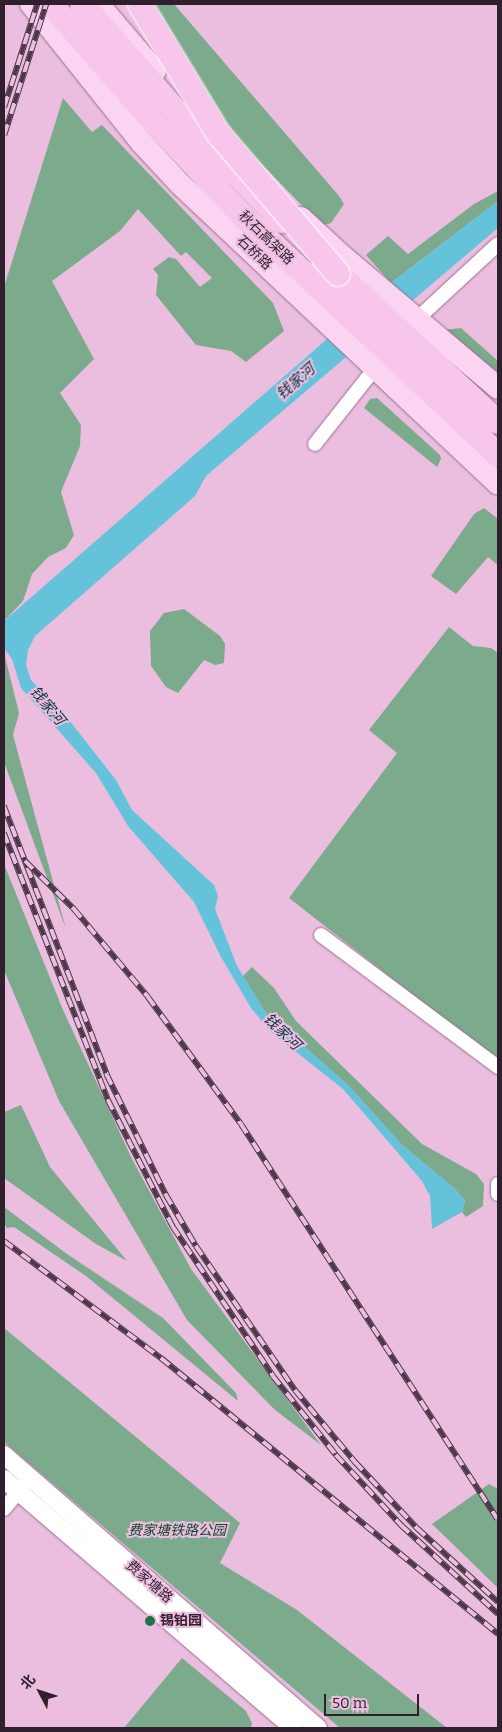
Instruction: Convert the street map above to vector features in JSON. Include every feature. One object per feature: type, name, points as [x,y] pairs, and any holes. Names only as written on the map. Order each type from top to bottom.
[{"type":"highway","name":"秋石高架路","points":[[51,4],[161,130],[245,218],[498,455]]},
{"type":"highway","name":"秋石高架路","points":[[82,4],[192,129],[258,198],[498,422]]},
{"type":"highway","points":[[140,4],[218,133],[338,274]]},
{"type":"main road","name":"石桥路","points":[[31,4],[141,142],[180,184],[325,318],[498,484]]},
{"type":"main road","points":[[97,4],[167,87],[210,131],[342,256],[498,388]]},
{"type":"street","points":[[414,316],[498,244]]},
{"type":"street","points":[[316,444],[371,362]]},
{"type":"street","points":[[321,935],[498,1067]]},
{"type":"street","points":[[498,1184],[498,1194]]},
{"type":"street","name":"费家塘路","points":[[4,1455],[292,1720]]},
{"type":"street","points":[[4,1509],[30,1478]]},
{"type":"street","name":"费家塘路","points":[[4,1479],[292,1720],[318,1728]]},
{"type":"green space","points":[[140,4],[174,4],[339,196],[344,204],[331,223],[322,226],[235,137]]},
{"type":"green space","points":[[63,98],[92,132],[102,125],[273,303],[284,331],[246,362],[231,351],[196,345],[156,295],[158,275],[153,269],[169,257],[176,259],[200,287],[212,278],[186,252],[181,256],[138,209],[120,231],[52,281],[94,359],[60,393],[81,425],[80,446],[61,492],[74,535],[66,548],[48,557],[32,574],[23,601],[4,621],[4,287]]},
{"type":"green space","points":[[498,191],[498,201],[391,283],[366,255],[388,236],[408,254],[474,204]]},
{"type":"green space","points":[[461,328],[498,361],[498,379],[443,330]]},
{"type":"green space","points":[[377,398],[440,455],[441,459],[437,467],[364,408],[370,399]]},
{"type":"green space","points":[[484,508],[498,519],[498,565],[488,557],[456,594],[431,576],[474,514]]},
{"type":"green space","points":[[184,609],[220,636],[225,644],[224,663],[215,665],[204,660],[178,693],[166,687],[151,666],[150,631],[164,613]]},
{"type":"green space","points":[[449,627],[473,646],[491,648],[498,653],[498,1061],[289,898],[397,753],[369,730]]},
{"type":"green space","points":[[4,653],[19,713],[13,735],[66,929],[4,762]]},
{"type":"green space","points":[[4,864],[63,1010],[132,1159],[191,1269],[321,1445],[275,1410],[187,1320],[59,1101],[4,970]]},
{"type":"green space","points":[[252,967],[274,988],[296,1021],[422,1144],[476,1174],[484,1184],[483,1206],[466,1217],[462,1212],[465,1201],[455,1189],[401,1144],[349,1086],[265,1012],[243,976]]},
{"type":"green space","points":[[21,1105],[50,1167],[127,1261],[96,1244],[4,1178],[4,1112]]},
{"type":"green space","points":[[4,1207],[67,1254],[163,1318],[236,1393],[238,1401],[86,1276],[14,1227],[7,1228],[4,1223]]},
{"type":"green space","name":"费家塘铁路公园","points":[[4,1328],[240,1523],[220,1563],[297,1610],[447,1728],[340,1728],[4,1442]]},
{"type":"green space","points":[[489,1484],[498,1489],[498,1588],[432,1524]]},
{"type":"green space","points":[[182,1658],[246,1711],[252,1723],[251,1728],[124,1728]]},
{"type":"water","name":"钱家河","points":[[498,201],[498,228],[206,476],[195,496],[35,636],[28,650],[26,665],[31,680],[69,720],[116,780],[132,810],[214,885],[218,896],[215,909],[237,966],[265,1012],[349,1086],[401,1144],[455,1189],[465,1201],[462,1212],[432,1229],[430,1196],[422,1181],[343,1089],[271,1032],[251,1008],[221,957],[194,902],[128,826],[96,773],[21,688],[12,659],[4,648],[4,621],[391,283]]},
{"type":"railway","points":[[4,107],[37,4]]},
{"type":"railway","points":[[4,135],[46,4]]},
{"type":"railway","points":[[4,806],[107,1075],[166,1195],[196,1246],[295,1390],[355,1462],[417,1528],[498,1602]]},
{"type":"railway","points":[[4,833],[108,1100],[173,1227],[273,1376],[336,1455],[401,1525],[498,1614]]},
{"type":"railway","points":[[25,861],[74,909],[148,997],[241,1124],[498,1519]]},
{"type":"railway","points":[[4,1241],[161,1358],[498,1634]]},
{"type":"place","name":"锡铂园","points":[[150,1621]]}]
